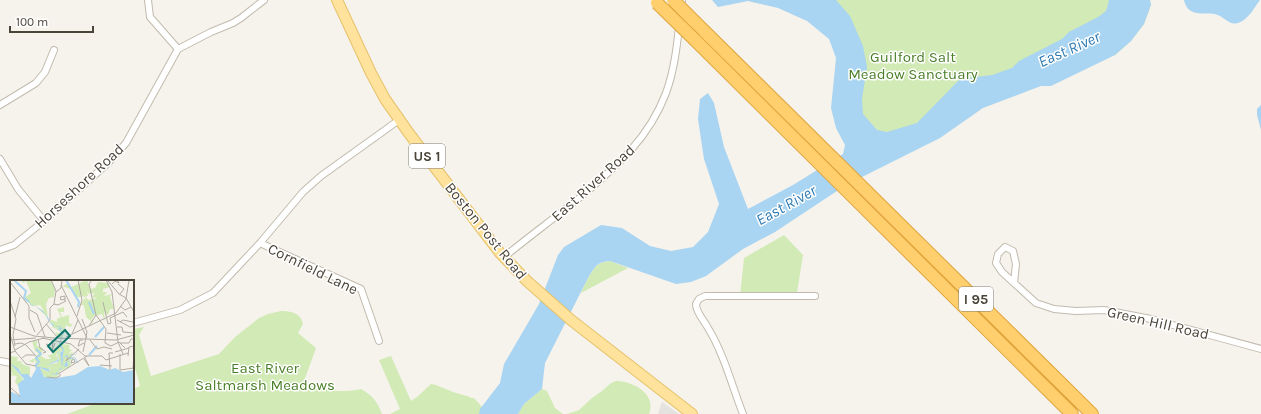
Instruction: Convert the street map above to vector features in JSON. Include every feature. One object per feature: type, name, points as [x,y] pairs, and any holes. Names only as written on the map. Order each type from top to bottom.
[{"type":"highway","name":"I 95","points":[[673,0],[1092,414]]},
{"type":"highway","name":"I 95","points":[[655,2],[1072,414]]},
{"type":"main road","name":"Boston Post Road","points":[[337,0],[376,85],[399,120],[486,235],[515,270],[571,320],[692,414]]},
{"type":"street","points":[[148,0],[150,17],[178,49],[241,18],[264,0]]},
{"type":"street","name":"East River Road","points":[[504,257],[565,209],[616,166],[648,129],[657,114],[673,69],[682,0]]},
{"type":"street","name":"Horseshore Road","points":[[0,250],[14,245],[44,221],[108,163],[126,143],[178,49]]},
{"type":"street","points":[[0,105],[36,82],[45,72],[54,50]]},
{"type":"street","points":[[134,323],[180,310],[213,293],[260,243],[303,192],[319,178],[399,120]]},
{"type":"street","points":[[0,159],[18,189],[44,221]]},
{"type":"street","name":"Cornfield Lane","points":[[260,243],[361,289],[379,341]]},
{"type":"street","name":"Green Hill Road","points":[[1014,283],[1016,264],[1013,251],[1005,247],[998,254],[996,263],[1002,272],[1014,283],[1036,303],[1054,309],[1076,311],[1104,310],[1150,319],[1261,349]]},
{"type":"street","points":[[743,414],[719,348],[698,312],[696,304],[699,299],[705,296],[815,296]]},
{"type":"street","points":[[0,361],[10,363]]},
{"type":"green space","name":"Guilford Salt Meadow Sanctuary","points":[[746,0],[1150,0],[1151,5],[1144,24],[1131,41],[1115,55],[1001,88],[876,158],[833,23],[774,4],[755,3]]},
{"type":"green space","points":[[784,235],[803,255],[796,299],[740,296],[744,258]]},
{"type":"green space","points":[[610,261],[628,268],[581,293],[589,276],[595,268],[601,263]]},
{"type":"green space","name":"East River Saltmarsh Meadows","points":[[288,311],[298,315],[303,324],[298,333],[316,348],[303,384],[339,391],[361,389],[374,399],[382,414],[67,414],[94,404],[134,404],[134,389],[140,386],[134,365],[134,329],[144,327],[139,335],[151,376],[219,354],[235,337],[259,318],[268,314]]},
{"type":"green space","name":"East River Saltmarsh Meadows","points":[[391,356],[411,401],[431,384],[474,398],[483,408],[481,414],[390,414],[400,409],[379,360]]},
{"type":"green space","points":[[616,381],[629,383],[636,386],[647,395],[650,400],[651,407],[649,414],[567,414],[579,410],[611,383]]},
{"type":"green space","points":[[542,389],[547,391],[555,408],[563,414],[518,414],[524,404]]},
{"type":"shaded area","points":[[662,402],[679,414],[659,414],[658,413]]},
{"type":"water","name":"East River","points":[[712,0],[836,0],[850,16],[863,46],[867,67],[862,99],[863,114],[877,130],[887,132],[917,123],[960,79],[992,75],[1012,68],[1019,61],[1062,39],[1069,32],[1098,17],[1106,11],[1108,0],[1150,0],[1151,5],[1144,24],[1131,41],[1115,55],[1051,86],[1041,86],[983,108],[940,138],[846,185],[775,232],[743,249],[706,276],[691,282],[676,284],[610,261],[599,264],[589,276],[545,363],[542,389],[524,404],[518,414],[479,414],[480,409],[500,383],[504,364],[539,304],[558,255],[564,247],[601,225],[622,228],[650,246],[671,251],[693,247],[708,232],[719,204],[704,159],[698,119],[700,99],[708,93],[714,103],[724,147],[748,209],[793,185],[843,154],[845,145],[836,128],[831,108],[836,58],[829,39],[807,21],[778,8],[748,1],[718,7]]},
{"type":"water","points":[[1184,0],[1260,0],[1248,17],[1235,24],[1215,14],[1192,12],[1186,6]]},
{"type":"water","points":[[1261,105],[1261,130],[1257,109]]}]
